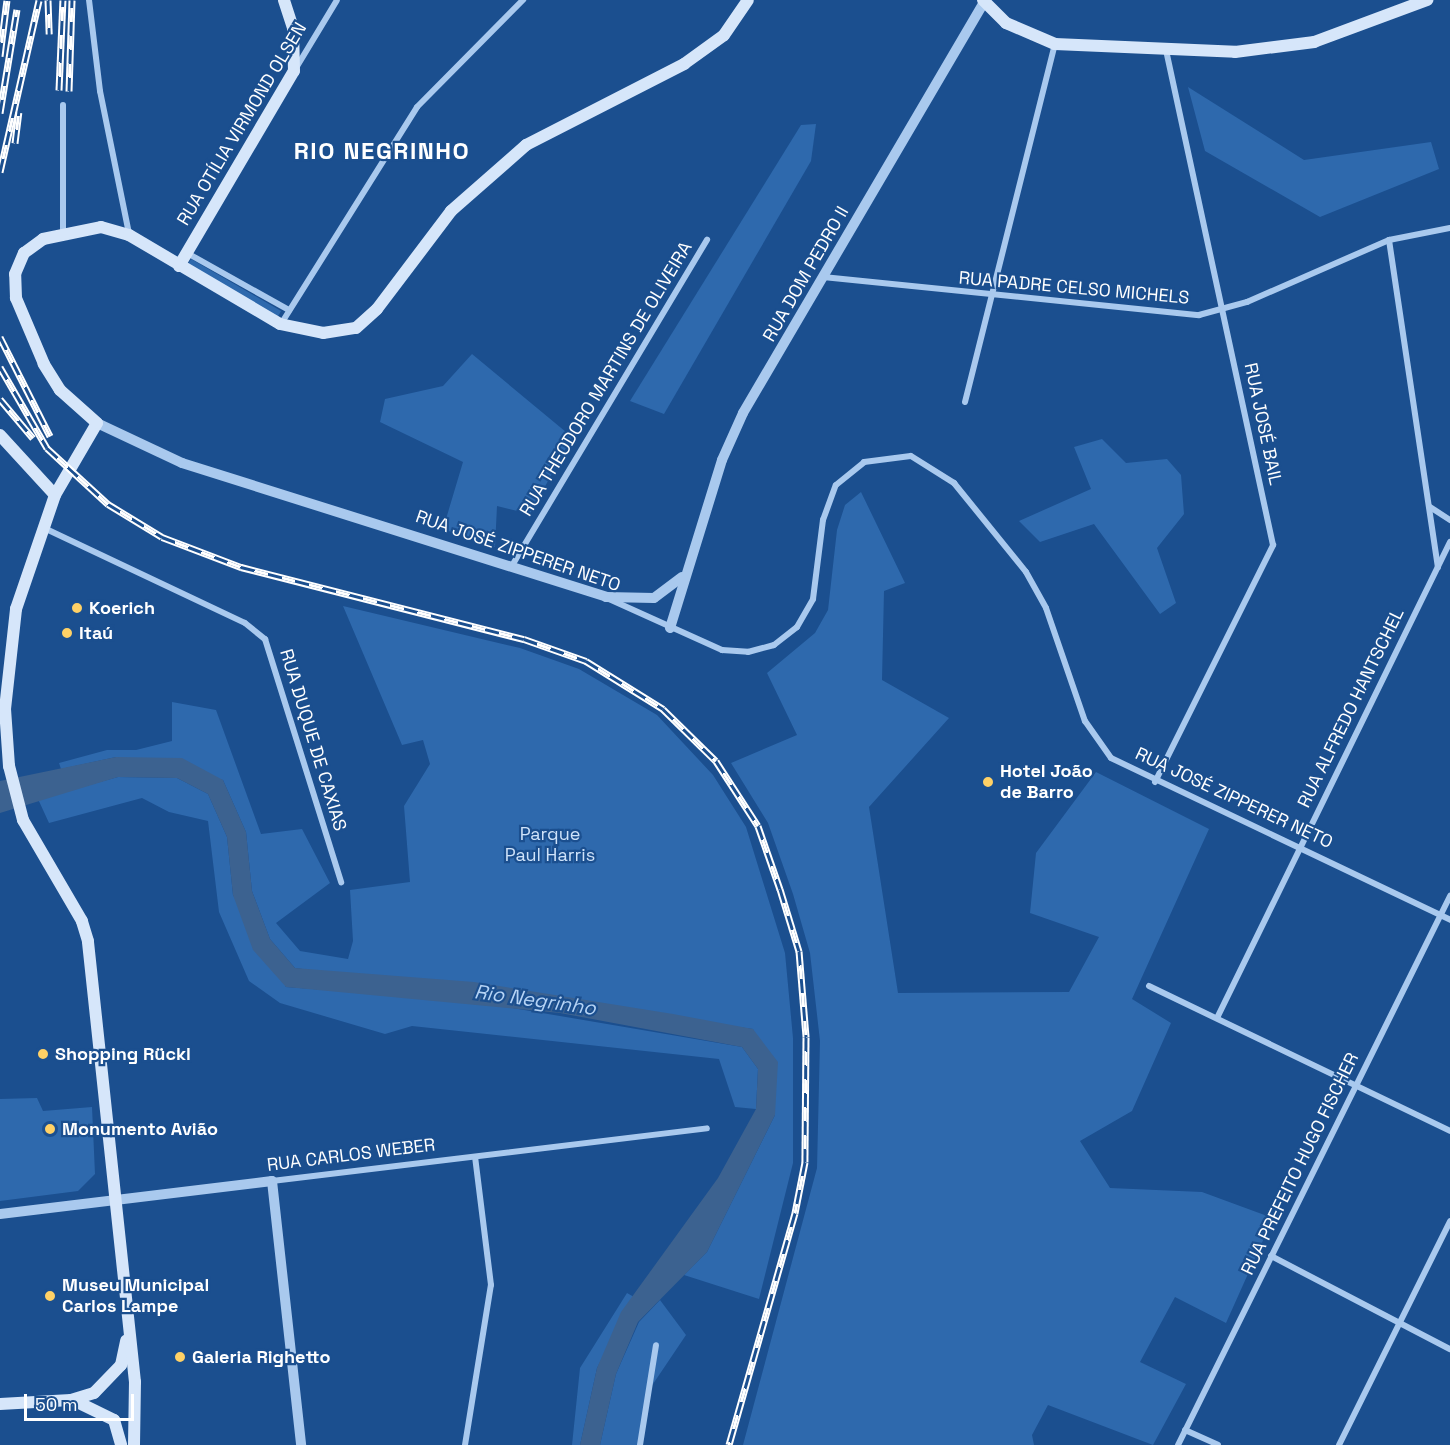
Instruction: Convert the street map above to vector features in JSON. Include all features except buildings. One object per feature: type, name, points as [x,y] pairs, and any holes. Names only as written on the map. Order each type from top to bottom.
[{"type":"main road","points":[[284,0],[293,28],[294,71]]},
{"type":"main road","name":"RUA JOSÉ ZIPPERER NETO","points":[[97,423],[60,390],[44,364],[16,298],[15,274],[24,253],[63,231],[101,227],[129,235],[280,324],[323,333],[342,333],[367,322],[451,211],[526,145],[684,64],[724,35],[748,0]]},
{"type":"main road","points":[[984,1],[1006,23],[1055,44],[1166,50],[1283,49],[1340,34],[1427,0]]},
{"type":"main road","name":"RUA OTÍLIA VIRMOND OLSEN","points":[[179,266],[294,71]]},
{"type":"main road","points":[[97,423],[55,495],[43,528],[10,634],[3,708],[9,766],[23,820],[86,931],[135,1382],[134,1445]]},
{"type":"main road","points":[[0,435],[55,495]]},
{"type":"main road","points":[[0,1404],[71,1400],[110,1383],[121,1365],[128,1331]]},
{"type":"main road","points":[[71,1400],[104,1412],[121,1443]]},
{"type":"street","points":[[89,0],[100,91],[129,235]]},
{"type":"street","name":"RUA OTÍLIA VIRMOND OLSEN","points":[[294,71],[337,0]]},
{"type":"street","points":[[280,324],[417,107],[523,0]]},
{"type":"street","name":"RUA DOM PEDRO II","points":[[670,628],[685,575],[732,435],[984,1]]},
{"type":"street","points":[[965,402],[1055,44]]},
{"type":"street","name":"RUA JOSÉ BAIL","points":[[1155,782],[1273,545],[1166,50]]},
{"type":"street","points":[[63,105],[63,231]]},
{"type":"street","name":"RUA PADRE CELSO MICHELS","points":[[823,277],[1170,315],[1223,310],[1389,240],[1450,228]]},
{"type":"street","name":"RUA THEODORO MARTINS DE OLIVEIRA","points":[[513,564],[706,240]]},
{"type":"street","points":[[1389,240],[1438,567]]},
{"type":"street","points":[[187,253],[289,310]]},
{"type":"street","name":"RUA JOSÉ ZIPPERER NETO","points":[[97,423],[182,464],[513,564],[606,597],[722,650],[748,652],[774,645],[797,627],[813,599],[823,520],[836,485],[864,462],[883,455],[910,456],[954,483],[1012,551],[1046,608],[1091,732],[1120,764],[1450,920]]},
{"type":"street","points":[[1429,507],[1450,520]]},
{"type":"street","name":"RUA DUQUE DE CAXIAS","points":[[43,528],[245,623],[266,639],[341,882]]},
{"type":"street","name":"RUA ALFREDO HANTSCHEL","points":[[1217,1018],[1450,542]]},
{"type":"street","points":[[606,597],[654,598],[685,575]]},
{"type":"street","name":"RUA PREFEITO HUGO FISCHER","points":[[1178,1445],[1450,896]]},
{"type":"street","points":[[1149,986],[1450,1131]]},
{"type":"street","name":"RUA CARLOS WEBER","points":[[0,1214],[707,1128]]},
{"type":"street","points":[[465,1445],[491,1285],[475,1157]]},
{"type":"street","points":[[272,1181],[302,1445]]},
{"type":"street","points":[[1339,1445],[1450,1221]]},
{"type":"street","points":[[1271,1256],[1450,1349]]},
{"type":"street","points":[[640,1445],[656,1345]]},
{"type":"street","points":[[1185,1430],[1218,1445]]},
{"type":"green space","points":[[1188,87],[1304,160],[1431,142],[1439,169],[1320,217],[1205,151]]},
{"type":"green space","points":[[816,124],[811,161],[664,414],[630,401],[801,125]]},
{"type":"green space","points":[[191,259],[281,311],[277,318],[187,266]]},
{"type":"green space","points":[[472,354],[572,437],[530,514],[497,506],[495,547],[443,529],[463,462],[380,422],[385,399],[443,386]]},
{"type":"green space","points":[[1102,439],[1126,463],[1167,459],[1181,475],[1184,514],[1157,548],[1176,603],[1160,614],[1094,524],[1040,542],[1019,521],[1091,489],[1074,447]]},
{"type":"green space","points":[[861,492],[905,583],[884,591],[882,680],[949,718],[869,807],[898,993],[1069,992],[1099,937],[1030,913],[1036,853],[1096,772],[1209,829],[1132,999],[1171,1023],[1132,1111],[1080,1141],[1110,1188],[1202,1192],[1273,1218],[1226,1323],[1175,1297],[1140,1362],[1186,1384],[1153,1445],[1048,1405],[1032,1435],[1034,1445],[743,1445],[817,1168],[820,1041],[810,953],[793,894],[768,823],[731,763],[797,735],[767,673],[815,633],[828,610],[837,530],[845,505]]},
{"type":"green space","name":"Parque Paul Harris","points":[[343,606],[520,648],[579,669],[657,715],[713,775],[746,827],[785,953],[793,1038],[793,1163],[759,1299],[684,1275],[707,1252],[775,1115],[753,1029],[295,968],[270,939],[252,891],[246,832],[223,780],[116,757],[61,769],[59,763],[107,750],[136,750],[172,741],[172,702],[216,710],[261,834],[302,829],[330,883],[276,923],[300,951],[348,959],[353,941],[350,890],[410,882],[404,806],[430,764],[423,740],[402,745]]},
{"type":"green space","points":[[118,777],[177,778],[208,794],[227,837],[233,895],[286,987],[472,1001],[742,1047],[758,1069],[756,1109],[735,1107],[719,1059],[412,1026],[385,1034],[280,1003],[249,981],[219,912],[208,821],[169,812],[142,798],[49,823],[38,799]]},
{"type":"green space","points":[[37,1098],[43,1111],[92,1107],[95,1174],[78,1191],[0,1201],[0,1099]]},
{"type":"green space","points":[[627,1293],[634,1297],[597,1368],[580,1445],[572,1445],[580,1368]]},
{"type":"green space","points":[[660,1300],[686,1335],[649,1390],[640,1445],[600,1445],[616,1374],[639,1322]]},
{"type":"water","name":"Rio Negrinho","points":[[116,757],[182,758],[223,780],[246,832],[252,891],[270,939],[295,968],[474,982],[753,1029],[778,1062],[775,1115],[707,1252],[638,1322],[616,1374],[600,1445],[580,1445],[597,1368],[621,1312],[718,1178],[756,1109],[758,1069],[742,1047],[560,1013],[286,987],[253,950],[233,895],[227,837],[208,794],[177,778],[118,777],[0,813],[0,781]]},
{"type":"railway","points":[[0,56],[7,0]]},
{"type":"railway","points":[[0,172],[39,0]]},
{"type":"railway","points":[[48,0],[49,34]]},
{"type":"railway","points":[[59,90],[63,0]]},
{"type":"railway","points":[[69,91],[72,0]]},
{"type":"railway","points":[[0,113],[17,9]]},
{"type":"railway","points":[[15,143],[19,112]]},
{"type":"railway","points":[[0,337],[50,436]]},
{"type":"railway","points":[[0,367],[47,448],[108,504],[162,537],[241,567],[524,639],[586,661],[663,709],[716,761],[758,826],[780,889],[799,951],[806,1037],[805,1162],[795,1213],[729,1445]]},
{"type":"railway","points":[[0,399],[33,438]]},
{"type":"place","name":"Koerich","points":[[77,608]]},
{"type":"place","name":"Itaú","points":[[67,633]]},
{"type":"place","name":"Hotel João de Barro","points":[[988,782]]},
{"type":"place","name":"Shopping Rückl","points":[[43,1054]]},
{"type":"place","name":"Monumento Avião","points":[[50,1129]]},
{"type":"place","name":"Museu Municipal Carlos Lampe","points":[[50,1296]]},
{"type":"place","name":"Galeria Righetto","points":[[180,1357]]},
{"type":"district","name":"RIO NEGRINHO","points":[[382,151]]}]
